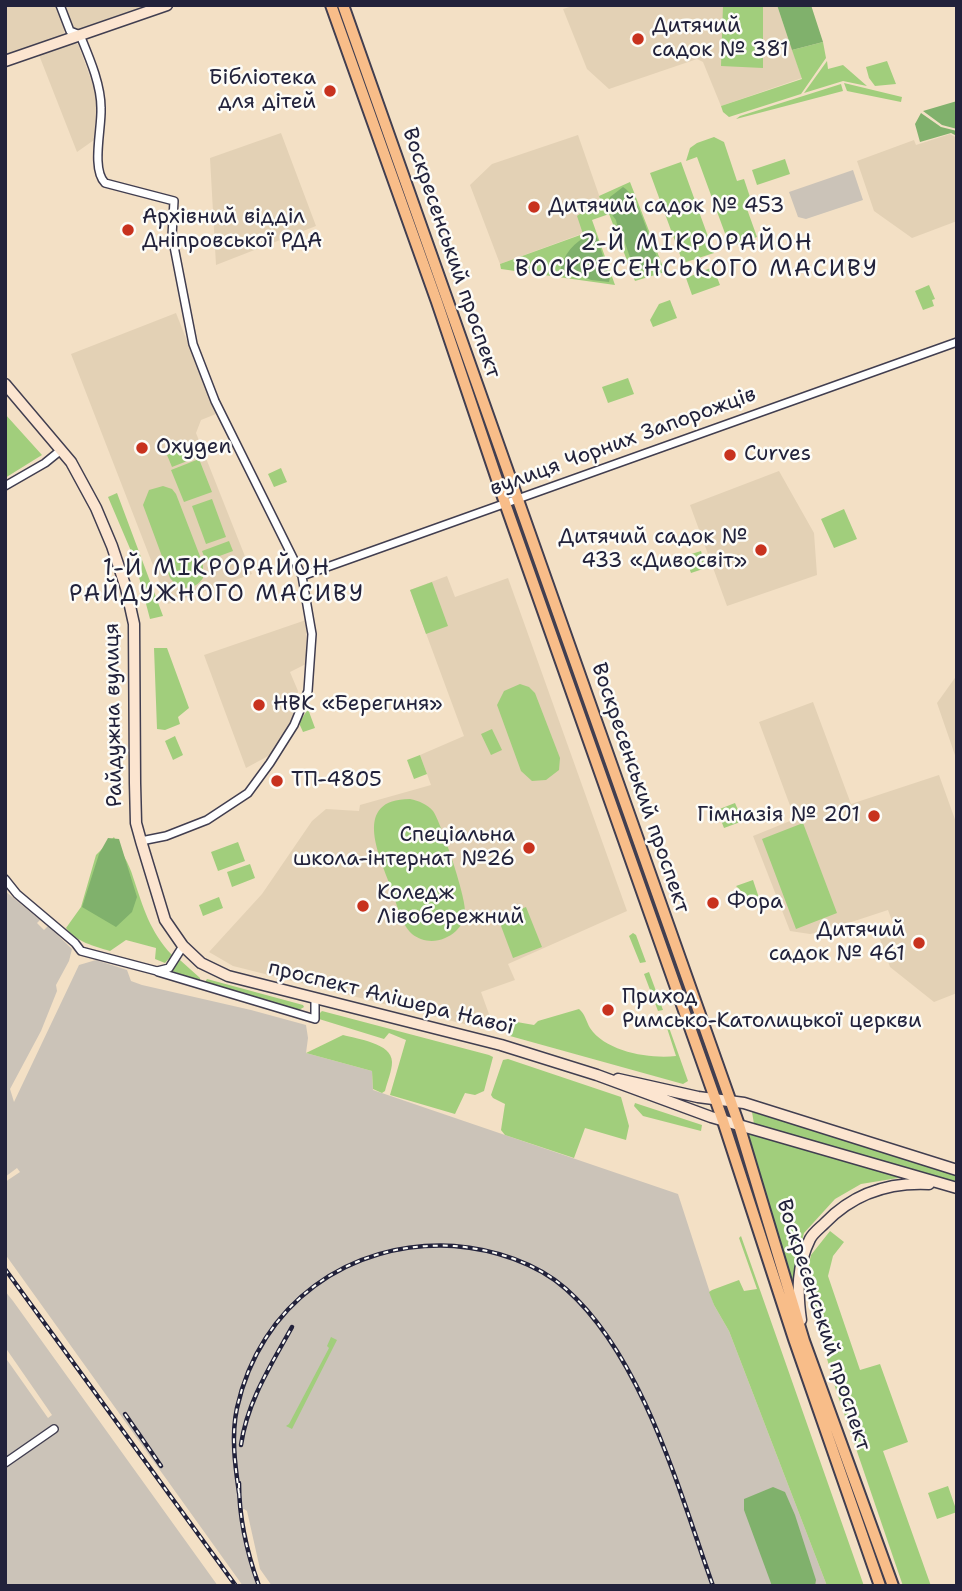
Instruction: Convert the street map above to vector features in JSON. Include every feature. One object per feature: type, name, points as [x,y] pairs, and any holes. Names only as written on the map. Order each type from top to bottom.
[{"type":"main road","name":"Воскресенський проспект","points":[[331,5],[716,1099],[794,1339],[880,1586]]},
{"type":"main road","name":"Воскресенський проспект","points":[[344,5],[739,1125],[804,1341],[893,1586]]},
{"type":"street","points":[[60,5],[68,29],[72,34],[80,35]]},
{"type":"street","points":[[5,61],[167,5]]},
{"type":"street","points":[[64,41],[68,29]]},
{"type":"street","points":[[80,35],[101,100],[98,166],[101,179],[105,183],[174,201],[172,236],[193,344],[215,401],[302,576],[312,634],[308,691],[287,737],[248,793],[208,820],[166,836],[141,841]]},
{"type":"street","name":"вулиця Чорних Запорожців","points":[[302,576],[957,342]]},
{"type":"street","name":"Райдужна вулиця","points":[[5,384],[71,462],[96,508],[126,588],[134,624],[136,823],[165,920],[183,946]]},
{"type":"street","points":[[5,486],[45,463],[61,450]]},
{"type":"street","points":[[5,879],[17,894],[81,951],[315,1019],[315,998]]},
{"type":"street","points":[[157,971],[169,968],[183,946]]},
{"type":"street","name":"проспект Алішера Навої","points":[[183,946],[201,963],[229,976],[448,1031],[597,1075],[723,1121],[952,1187]]},
{"type":"street","name":"проспект Алішера Навої","points":[[597,1075],[730,1100],[957,1170]]},
{"type":"street","points":[[804,1341],[798,1280],[811,1238],[835,1213],[864,1193],[909,1183],[952,1187]]},
{"type":"street","points":[[5,1463],[54,1429]]},
{"type":"shaded area","points":[[5,5],[57,5],[65,28],[64,33],[58,38],[5,56]]},
{"type":"shaded area","points":[[63,5],[149,5],[77,30],[70,24]]},
{"type":"shaded area","points":[[576,5],[777,5],[802,78],[721,106],[703,62],[697,59],[609,89],[587,69],[563,9]]},
{"type":"shaded area","points":[[70,44],[78,44],[97,96],[94,140],[77,152],[39,55]]},
{"type":"shaded area","points":[[281,133],[316,226],[216,265],[210,158]]},
{"type":"shaded area","points":[[950,134],[957,138],[957,221],[912,238],[874,211],[857,161],[914,140],[916,145]]},
{"type":"shaded area","name":"Дитячий садок № 453","points":[[578,135],[600,198],[584,233],[500,264],[470,185],[492,164]]},
{"type":"shaded area","points":[[853,170],[863,200],[806,219],[798,217],[789,192]]},
{"type":"shaded area","points":[[176,313],[216,414],[201,420],[196,433],[252,574],[168,604],[71,354]]},
{"type":"shaded area","name":"Дитячий садок № 433 «Дивосвіт»","points":[[779,471],[814,533],[817,575],[727,606],[690,505]]},
{"type":"shaded area","points":[[447,576],[455,597],[508,578],[627,911],[508,964],[515,980],[481,992],[490,1017],[484,1029],[233,966],[209,952],[262,894],[312,821],[326,809],[359,811],[360,805],[431,785],[420,755],[464,736],[410,590]]},
{"type":"shaded area","name":"НВК «Берегиня»","points":[[306,620],[306,664],[290,672],[298,691],[293,720],[270,755],[246,768],[204,655]]},
{"type":"shaded area","points":[[957,675],[957,761],[937,703]]},
{"type":"shaded area","name":"Гімназія № 201","points":[[813,702],[851,804],[939,775],[957,825],[957,993],[934,1002],[890,967],[878,934],[895,929],[888,910],[821,932],[810,934],[790,931],[753,836],[795,819],[759,722]]},
{"type":"shaded area","points":[[5,891],[40,920],[37,923],[44,930],[48,926],[72,949],[69,961],[56,985],[57,991],[41,1031],[10,1089],[14,1102],[79,965],[96,960],[127,970],[131,981],[142,985],[306,1025],[306,1053],[372,1071],[373,1090],[678,1194],[714,1305],[729,1331],[827,1586],[272,1586],[260,1569],[247,1511],[244,1509],[240,1510],[256,1585],[243,1586],[5,1254],[5,1182],[20,1172],[17,1168],[5,1177]]},
{"type":"shaded area","points":[[5,1291],[218,1586],[5,1586],[5,1357],[48,1418],[52,1415],[5,1347]]},
{"type":"green space","points":[[723,5],[763,5],[763,68],[721,66]]},
{"type":"green space","points":[[777,5],[811,5],[823,42],[792,50]]},
{"type":"green space","points":[[823,42],[826,58],[801,94],[729,117],[723,112],[721,106],[802,79],[792,50]]},
{"type":"green space","points":[[827,61],[828,69],[843,65],[867,86],[843,81],[804,93]]},
{"type":"green space","points":[[887,61],[896,84],[875,86],[866,67]]},
{"type":"green space","points":[[844,83],[902,97],[901,102],[847,91]]},
{"type":"green space","points":[[841,84],[843,91],[736,119],[740,116]]},
{"type":"green space","points":[[957,101],[957,129],[942,125],[923,111]]},
{"type":"green space","points":[[921,113],[941,127],[957,131],[957,136],[951,133],[920,142],[915,124]]},
{"type":"green space","points":[[714,137],[724,142],[737,181],[744,179],[753,206],[747,209],[757,237],[730,247],[697,157],[686,161],[690,148]]},
{"type":"green space","points":[[785,159],[790,174],[757,185],[752,170]]},
{"type":"green space","points":[[681,162],[714,253],[683,263],[650,173]]},
{"type":"green space","points":[[630,182],[665,272],[635,281],[609,214],[592,220],[615,285],[501,269],[500,264],[583,234],[577,216],[600,199],[599,196]]},
{"type":"green space","points":[[623,187],[640,210],[660,263],[659,270],[634,269],[616,220],[607,208],[610,197]]},
{"type":"green space","points":[[591,234],[597,238],[610,277],[609,282],[560,272],[570,249]]},
{"type":"green space","points":[[713,267],[720,285],[692,295],[686,278]]},
{"type":"green space","points":[[929,285],[935,299],[932,300],[934,306],[923,310],[915,291]]},
{"type":"green space","points":[[670,300],[677,318],[653,327],[650,320],[659,304]]},
{"type":"green space","points":[[628,378],[634,394],[608,403],[602,387]]},
{"type":"green space","points":[[5,414],[42,455],[5,478]]},
{"type":"green space","points":[[195,444],[200,456],[172,467],[167,455]]},
{"type":"green space","points":[[199,459],[212,492],[184,502],[171,470]]},
{"type":"green space","points":[[281,468],[287,482],[274,487],[268,474]]},
{"type":"green space","points":[[163,486],[172,489],[176,494],[203,564],[203,578],[192,587],[177,586],[170,578],[143,505],[149,490]]},
{"type":"green space","points":[[117,493],[163,616],[150,619],[134,558],[108,497]]},
{"type":"green space","points":[[212,499],[226,537],[206,544],[192,506]]},
{"type":"green space","points":[[844,509],[857,539],[834,548],[821,519]]},
{"type":"green space","points":[[229,541],[233,551],[206,561],[202,551]]},
{"type":"green space","points":[[701,551],[706,568],[691,573],[685,556]]},
{"type":"green space","points":[[432,582],[448,626],[426,634],[410,590]]},
{"type":"green space","points":[[154,648],[167,648],[189,708],[178,717],[180,724],[165,730],[157,729]]},
{"type":"green space","points":[[520,684],[535,693],[560,758],[559,770],[546,780],[532,781],[521,771],[497,705],[504,691]]},
{"type":"green space","points":[[308,709],[315,728],[303,732],[299,723]]},
{"type":"green space","points":[[492,729],[502,750],[491,755],[481,734]]},
{"type":"green space","points":[[175,736],[183,755],[173,760],[165,741]]},
{"type":"green space","points":[[420,755],[427,774],[414,779],[407,760]]},
{"type":"green space","points":[[410,799],[428,806],[437,818],[465,905],[464,918],[458,929],[440,940],[423,940],[412,934],[404,924],[376,845],[375,818],[381,808],[392,801]]},
{"type":"green space","points":[[735,803],[743,821],[724,828],[717,810]]},
{"type":"green space","points":[[803,823],[837,913],[796,929],[762,839]]},
{"type":"green space","points":[[114,837],[153,928],[172,955],[165,963],[155,959],[156,948],[126,940],[110,951],[80,940],[66,928],[81,907],[96,855]]},
{"type":"green space","points":[[108,838],[119,839],[137,897],[132,912],[116,927],[82,907],[99,854]]},
{"type":"green space","points":[[238,842],[245,861],[218,871],[211,852]]},
{"type":"green space","points":[[250,864],[255,878],[232,887],[227,872]]},
{"type":"green space","points":[[753,880],[764,913],[736,886]]},
{"type":"green space","points":[[219,897],[223,908],[203,916],[199,905]]},
{"type":"green space","points":[[526,907],[542,947],[513,958],[498,918]]},
{"type":"green space","points":[[633,933],[646,962],[640,963],[629,936]]},
{"type":"green space","points":[[180,960],[200,978],[200,981],[172,971]]},
{"type":"green space","points":[[649,972],[663,1010],[658,1011],[644,974]]},
{"type":"green space","points":[[207,979],[304,1007],[299,1010],[205,982]]},
{"type":"green space","points":[[579,1009],[597,1036],[617,1048],[642,1055],[676,1056],[666,1025],[662,1021],[666,1019],[688,1081],[683,1084],[510,1036],[511,1021],[534,1025],[538,1021]]},
{"type":"green space","points":[[322,1011],[489,1055],[493,1057],[484,1091],[475,1095],[465,1093],[455,1114],[390,1095],[406,1040],[389,1033],[384,1039],[319,1019],[318,1015]]},
{"type":"green space","points":[[343,1035],[373,1043],[386,1050],[392,1065],[385,1091],[382,1093],[373,1089],[372,1071],[306,1053]]},
{"type":"green space","points":[[508,1059],[621,1097],[629,1126],[626,1140],[585,1128],[574,1158],[505,1135],[501,1130],[505,1104],[491,1095],[503,1060]]},
{"type":"green space","points":[[635,1103],[702,1125],[701,1131],[643,1116],[634,1106]]},
{"type":"green space","points":[[752,1112],[957,1174],[957,1184],[754,1124]]},
{"type":"green space","points":[[748,1132],[904,1177],[861,1184],[835,1199],[804,1233],[793,1288]]},
{"type":"green space","points":[[830,1231],[844,1242],[833,1256],[828,1276],[860,1370],[880,1364],[908,1442],[883,1451],[931,1586],[903,1586],[836,1390],[805,1282],[811,1255]]},
{"type":"green space","points":[[741,1236],[864,1586],[827,1586],[729,1331],[709,1292],[739,1280],[744,1291],[757,1289],[739,1238]]},
{"type":"green space","points":[[331,1337],[337,1340],[292,1429],[286,1426],[329,1348],[327,1346]]},
{"type":"green space","points":[[948,1486],[957,1512],[937,1519],[928,1493]]},
{"type":"green space","points":[[773,1487],[785,1492],[795,1515],[816,1580],[815,1586],[772,1586],[744,1510],[744,1499]]},
{"type":"railway","points":[[239,1493],[234,1440],[237,1408],[249,1371],[266,1338],[288,1309],[315,1286],[345,1267],[379,1254],[415,1247],[454,1246],[484,1250],[528,1265],[566,1289],[593,1317],[617,1351],[656,1427],[713,1586]]},
{"type":"railway","points":[[5,1269],[236,1586]]},
{"type":"railway","points":[[241,1445],[254,1399],[292,1327]]},
{"type":"railway","points":[[125,1414],[161,1466]]},
{"type":"railway","points":[[239,1483],[244,1536],[259,1586]]},
{"type":"place","name":"Дитячий садок № 381","points":[[638,39]]},
{"type":"place","name":"Бібліотека для дітей","points":[[330,91]]},
{"type":"place","name":"Дитячий садок № 453","points":[[534,207]]},
{"type":"place","name":"Архівний відділ Дніпровської РДА","points":[[128,230]]},
{"type":"place","name":"Oxygen","points":[[142,448]]},
{"type":"place","name":"Curves","points":[[730,455]]},
{"type":"place","name":"Дитячий садок № 433 «Дивосвіт»","points":[[761,550]]},
{"type":"place","name":"НВК «Берегиня»","points":[[259,705]]},
{"type":"place","name":"ТП-4805","points":[[277,781]]},
{"type":"place","name":"Гімназія № 201","points":[[874,816]]},
{"type":"place","name":"Спеціальна школа-інтернат №26","points":[[529,848]]},
{"type":"place","name":"Фора","points":[[713,903]]},
{"type":"place","name":"Коледж Лівобережний","points":[[363,906]]},
{"type":"place","name":"Дитячий садок № 461","points":[[919,943]]},
{"type":"place","name":"Приход Римсько-Католицької церкви","points":[[608,1010]]},
{"type":"district","name":"2-Й МІКРОРАЙОН ВОСКРЕСЕНСЬКОГО МАСИВУ","points":[[697,257]]},
{"type":"district","name":"1-Й МІКРОРАЙОН РАЙДУЖНОГО МАСИВУ","points":[[217,582]]}]
